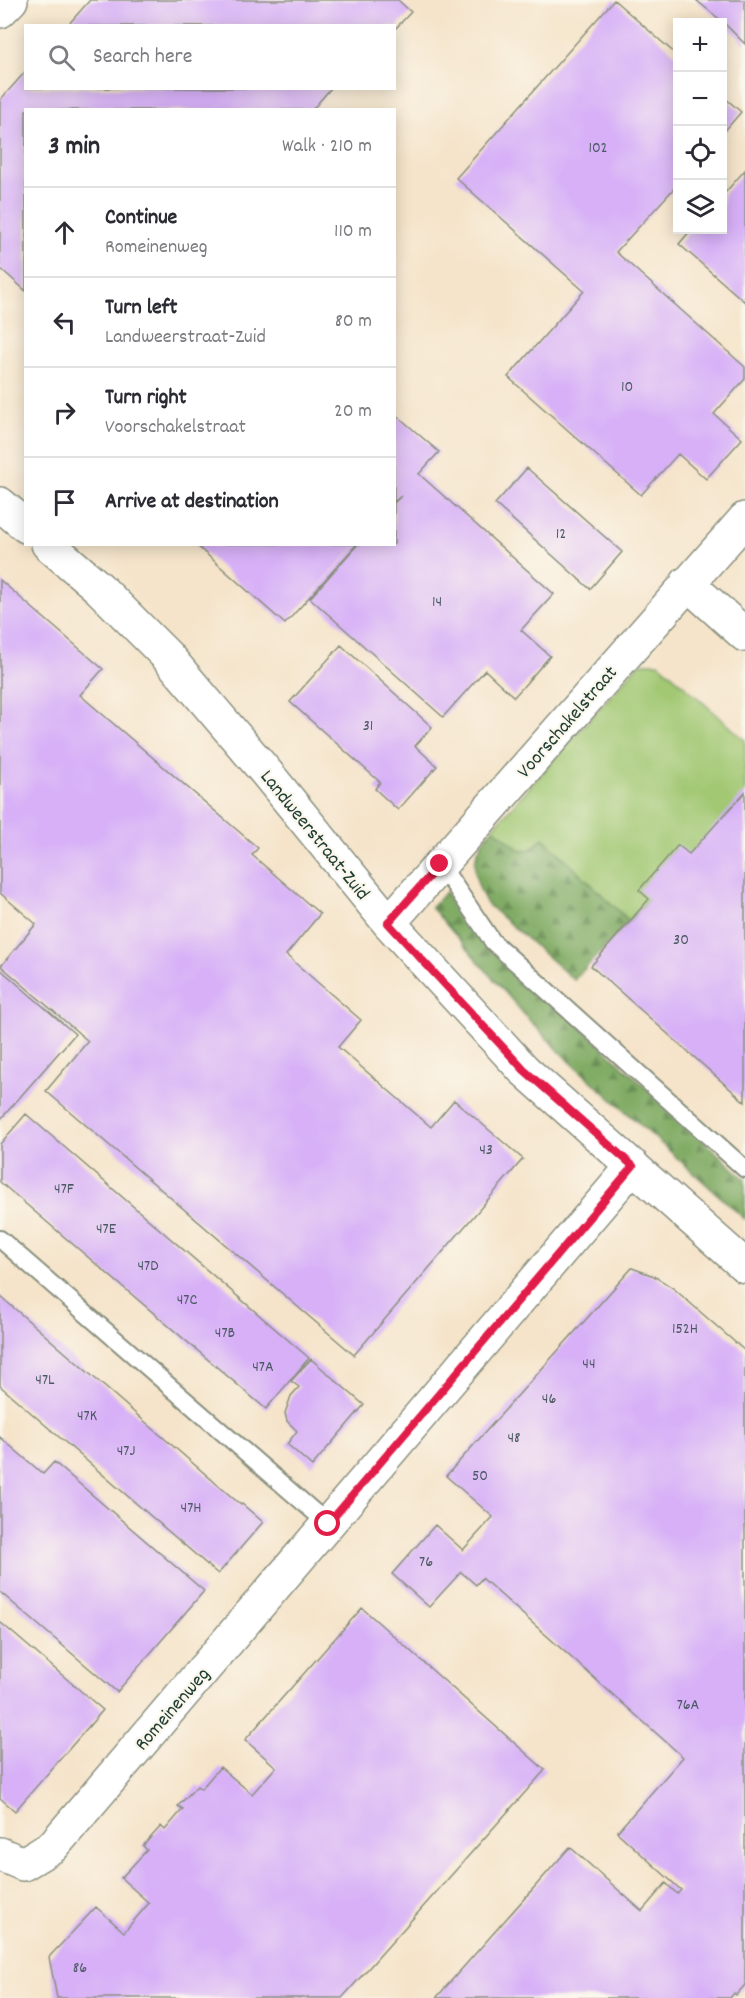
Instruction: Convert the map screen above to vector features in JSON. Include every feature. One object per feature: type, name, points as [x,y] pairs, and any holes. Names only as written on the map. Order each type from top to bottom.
[{"type":"street","points":[[0,11],[10,0]]},
{"type":"street","points":[[0,504],[24,524]]},
{"type":"street","name":"Voorschakelstraat","points":[[388,923],[745,519]]},
{"type":"street","name":"Landweerstraat-Zuid","points":[[50,546],[99,588],[167,656],[265,771],[388,923],[524,1070],[745,1266]]},
{"type":"street","points":[[687,583],[745,634]]},
{"type":"street","name":"Romeinenweg","points":[[0,1854],[23,1864],[53,1846],[633,1166]]},
{"type":"lane","points":[[440,864],[493,942],[745,1169]]},
{"type":"lane","points":[[0,1239],[328,1524]]},
{"type":"green space","points":[[640,663],[659,663],[745,740],[745,794],[629,921],[543,838],[531,849],[521,851],[493,828]]},
{"type":"green space","points":[[493,828],[521,851],[531,849],[543,838],[629,921],[574,980],[487,904],[481,893],[475,874],[475,864],[480,847]]},
{"type":"green space","points":[[446,892],[457,913],[745,1179],[745,1219],[565,1057],[530,1021],[431,907]]},
{"type":"building","points":[[90,0],[398,0],[411,12],[396,28],[396,24],[69,24]]},
{"type":"building","points":[[614,0],[673,52],[673,189],[616,252],[745,367],[745,379],[714,414],[742,439],[706,479],[678,454],[641,495],[508,377],[584,291],[456,178]]},
{"type":"building","points":[[696,0],[745,0],[745,44],[727,26],[727,18],[718,18]]},
{"type":"building","points":[[24,73],[24,90],[329,90],[314,108],[24,108],[24,289],[0,268],[0,100]]},
{"type":"building","points":[[727,100],[741,112],[727,128]]},
{"type":"building","points":[[745,170],[745,302],[679,244],[688,234],[727,234],[727,190]]},
{"type":"building","points":[[396,415],[439,452],[419,474],[554,594],[521,630],[550,656],[514,697],[485,670],[443,717],[310,598],[356,546],[396,546],[396,501],[401,496],[396,500]]},
{"type":"building","points":[[527,468],[622,552],[590,589],[495,504]]},
{"type":"building","points":[[197,546],[355,546],[285,624]]},
{"type":"building","points":[[0,580],[103,669],[80,695],[258,848],[252,855],[320,914],[286,955],[361,1020],[338,1047],[431,1127],[454,1100],[523,1159],[354,1355],[46,1091],[88,1041],[1,966],[36,924],[0,893]]},
{"type":"building","points":[[341,645],[432,727],[415,746],[437,766],[398,810],[375,789],[380,782],[290,702]]},
{"type":"building","points":[[745,792],[745,1102],[591,966],[649,899],[639,890],[678,845],[689,854]]},
{"type":"building","points":[[0,969],[75,1034],[0,1120]]},
{"type":"building","points":[[26,1114],[309,1358],[266,1409],[0,1182],[0,1144]]},
{"type":"building","points":[[632,1268],[654,1276],[673,1288],[745,1351],[745,1985],[730,1998],[436,1998],[570,1847],[642,1911],[666,1883],[677,1894],[681,1890],[617,1832],[683,1757],[482,1578],[476,1585],[461,1572],[429,1607],[392,1574],[435,1525],[463,1550],[493,1517],[446,1476]]},
{"type":"building","points":[[0,1296],[263,1522],[218,1574],[0,1386]]},
{"type":"building","points":[[311,1359],[364,1405],[312,1466],[287,1444],[297,1431],[287,1421],[285,1413],[291,1396],[299,1387],[291,1381]]},
{"type":"building","points":[[0,1437],[43,1474],[54,1462],[204,1591],[117,1692],[0,1592]]},
{"type":"building","points":[[362,1608],[545,1770],[342,1998],[57,1998],[49,1957],[96,1907],[124,1932],[149,1903],[121,1878],[147,1850],[143,1846],[161,1826],[165,1830],[183,1809],[178,1806],[197,1786],[201,1789],[220,1767],[252,1794],[276,1767],[245,1740]]},
{"type":"building","points":[[0,1622],[103,1710],[15,1811],[0,1798]]},
{"type":"route","points":[[328,1524],[633,1166],[524,1070],[388,923],[440,864]]}]
